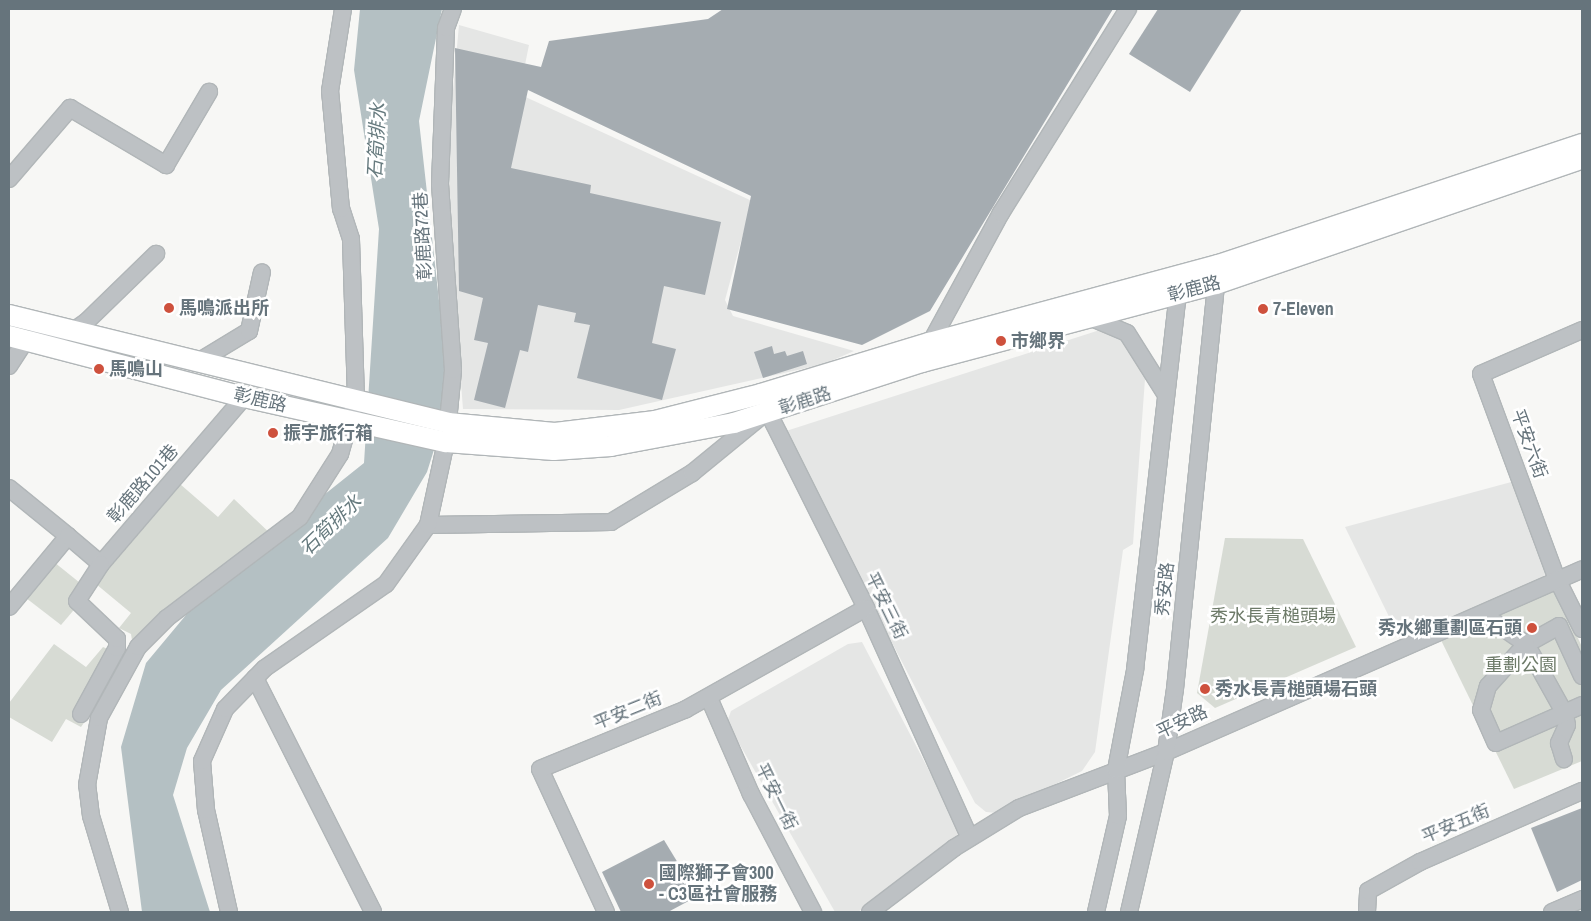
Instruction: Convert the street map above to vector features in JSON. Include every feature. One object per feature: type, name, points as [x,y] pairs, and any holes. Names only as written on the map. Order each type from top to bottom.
[{"type":"main road","name":"彰鹿路","points":[[1217,274],[1582,144]]},
{"type":"main road","name":"彰鹿路","points":[[764,404],[929,343],[1179,285],[1582,159]]},
{"type":"main road","name":"彰鹿路","points":[[17,338],[244,397],[355,421],[439,430],[555,433],[764,404],[1088,317],[1179,285]]},
{"type":"main road","name":"彰鹿路","points":[[9,315],[196,363],[360,400],[439,430]]},
{"type":"street","points":[[120,912],[91,816],[87,785],[100,718],[144,641],[167,618],[300,516],[340,454],[355,421],[360,400],[351,239],[341,209],[330,91],[343,9]]},
{"type":"street","name":"彰鹿路72巷","points":[[428,525],[439,430],[453,370],[440,184],[446,28],[452,9]]},
{"type":"street","points":[[922,362],[929,343],[1001,213],[1128,9]]},
{"type":"street","points":[[9,179],[70,108],[166,165],[209,92]]},
{"type":"street","points":[[9,366],[17,338],[73,331],[156,254]]},
{"type":"street","points":[[196,363],[248,331],[262,272]]},
{"type":"street","name":"秀安路","points":[[1129,912],[1166,752],[1217,274]]},
{"type":"street","name":"秀安路","points":[[1096,912],[1118,816],[1116,770],[1135,670],[1179,285]]},
{"type":"street","points":[[1088,317],[1127,333],[1166,395]]},
{"type":"street","name":"平安六街","points":[[1582,330],[1481,374],[1558,579],[1582,629]]},
{"type":"street","name":"彰鹿路101巷","points":[[82,714],[117,648],[117,639],[77,601],[101,564],[244,397]]},
{"type":"street","points":[[229,912],[206,810],[202,761],[225,709],[255,678],[386,584],[428,525],[611,522],[692,473],[764,404]]},
{"type":"street","name":"平安三街","points":[[764,404],[866,608],[970,838]]},
{"type":"street","points":[[9,488],[101,564]]},
{"type":"street","points":[[9,607],[68,536]]},
{"type":"street","name":"平安路","points":[[870,912],[970,838],[1019,808],[1166,752],[1582,569]]},
{"type":"street","name":"平安二街","points":[[606,912],[540,769],[709,698],[866,608]]},
{"type":"street","points":[[1483,614],[1526,644],[1565,714],[1567,725],[1559,743],[1564,759]]},
{"type":"street","points":[[1582,676],[1559,626],[1526,644],[1488,686],[1480,710],[1496,743],[1582,706]]},
{"type":"street","points":[[255,678],[373,912]]},
{"type":"street","name":"平安一街","points":[[709,698],[751,794],[813,912]]},
{"type":"street","name":"平安五街","points":[[1367,912],[1368,892],[1420,862],[1580,797]]},
{"type":"street","points":[[1552,912],[1582,899]]},
{"type":"shaded area","points":[[459,25],[529,45],[519,94],[752,201],[725,300],[733,316],[854,351],[824,364],[619,410],[463,409],[445,177]]},
{"type":"shaded area","points":[[1106,328],[1116,332],[1144,363],[1145,379],[1133,544],[1123,550],[1095,752],[1082,771],[997,813],[986,812],[975,803],[783,432]]},
{"type":"shaded area","points":[[1515,481],[1551,567],[1541,579],[1401,641],[1345,527]]},
{"type":"shaded area","points":[[862,642],[961,832],[858,912],[835,912],[727,722],[731,711],[848,644]]},
{"type":"green space","points":[[180,484],[218,517],[234,499],[274,537],[134,653],[131,634],[119,628],[131,613],[96,584],[105,573],[101,569]]},
{"type":"green space","name":"秀水長青槌頭場","points":[[1225,538],[1303,539],[1356,647],[1215,708],[1197,693]]},
{"type":"green space","points":[[54,562],[90,591],[61,625],[26,598]]},
{"type":"green space","name":"重劃公園","points":[[1553,583],[1582,647],[1582,761],[1514,789],[1438,634]]},
{"type":"green space","points":[[54,644],[86,667],[103,647],[129,658],[81,727],[66,719],[52,742],[9,717],[9,703]]},
{"type":"water","name":"石筍排水","points":[[360,9],[442,9],[419,121],[450,399],[427,472],[388,538],[221,690],[187,748],[173,795],[210,912],[142,912],[121,747],[146,663],[211,585],[364,463],[379,229],[354,70]]},
{"type":"building","points":[[723,9],[1113,9],[930,311],[862,345],[727,309],[751,196],[528,90],[511,168],[591,185],[590,193],[721,222],[705,295],[664,286],[652,343],[676,349],[662,400],[577,378],[590,325],[574,322],[576,313],[538,305],[528,352],[520,350],[505,408],[474,400],[488,343],[474,340],[483,298],[459,291],[455,48],[541,67],[549,41],[708,19]]},
{"type":"building","points":[[1158,9],[1242,9],[1190,92],[1129,54]]},
{"type":"building","points":[[772,346],[774,354],[785,351],[787,356],[803,351],[807,364],[763,378],[754,352]]},
{"type":"building","points":[[1582,808],[1582,880],[1557,892],[1531,828]]},
{"type":"building","name":"國際獅子會300 - C3區社會服務","points":[[664,840],[698,896],[668,912],[621,912],[602,872]]},
{"type":"place","name":"馬鳴派出所","points":[[169,308]]},
{"type":"place","name":"7-Eleven","points":[[1263,309]]},
{"type":"place","name":"市鄉界","points":[[1001,341]]},
{"type":"place","name":"馬鳴山","points":[[99,369]]},
{"type":"place","name":"振宇旅行箱","points":[[273,433]]},
{"type":"place","name":"秀水鄉重劃區石頭","points":[[1532,628]]},
{"type":"place","name":"秀水長青槌頭場石頭","points":[[1205,689]]},
{"type":"place","name":"國際獅子會300 - C3區社會服務","points":[[649,884]]}]
